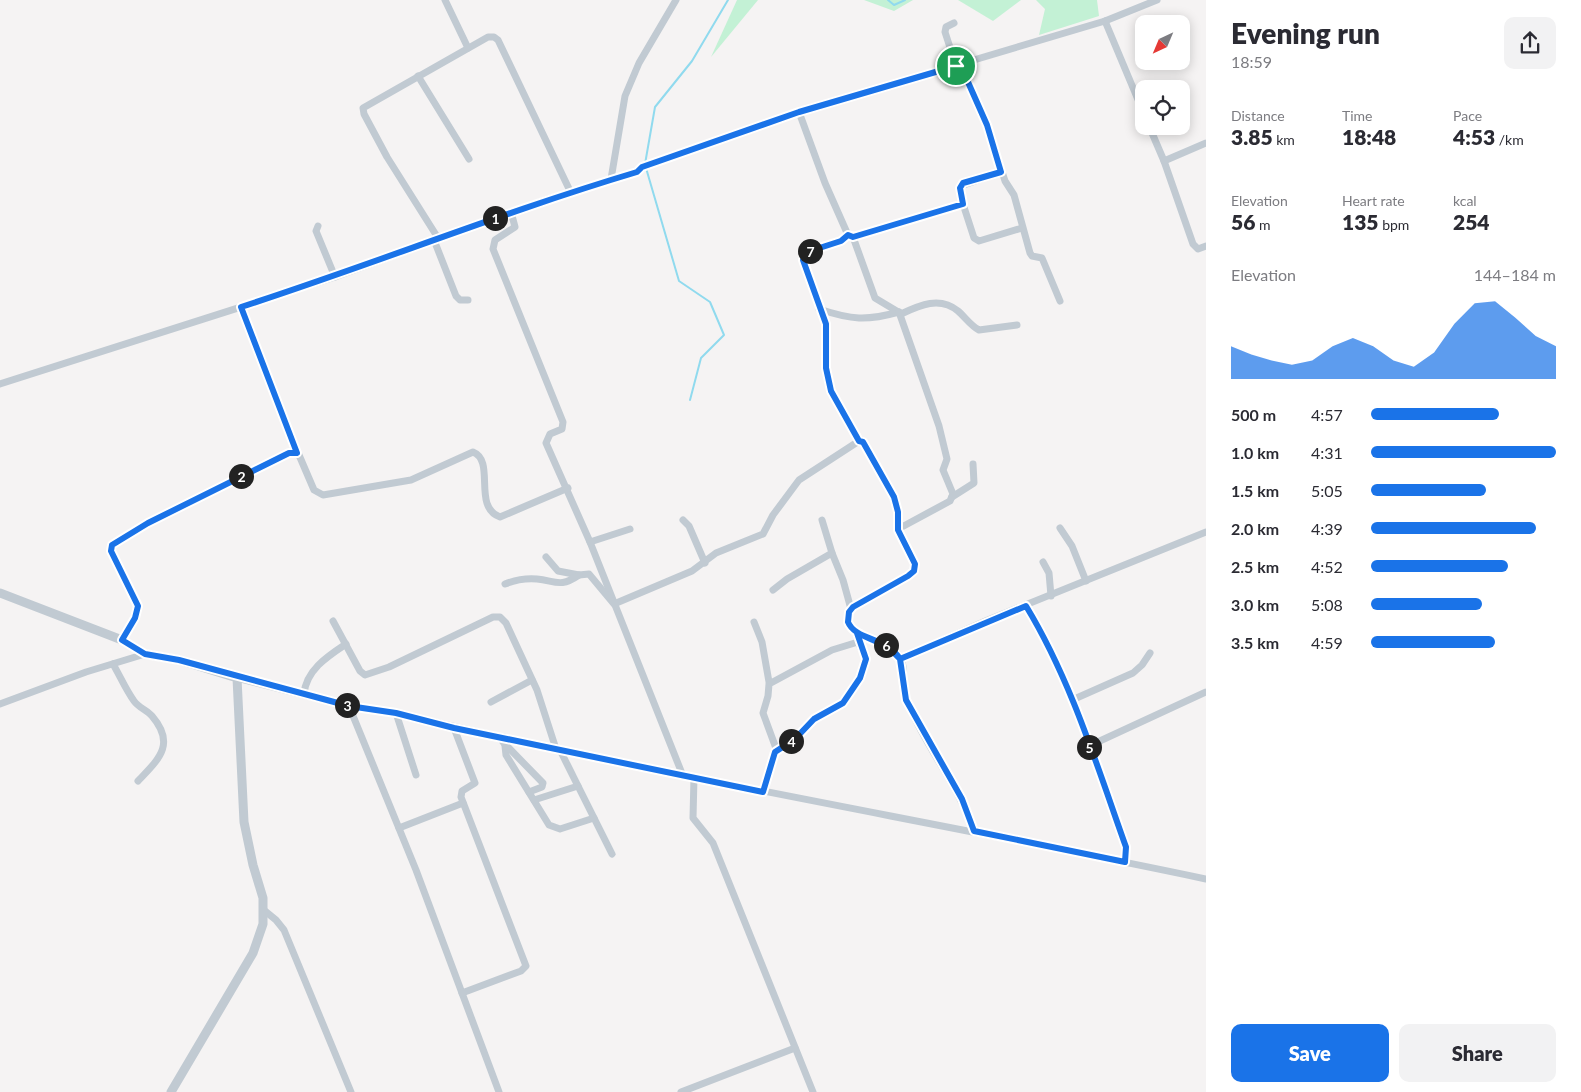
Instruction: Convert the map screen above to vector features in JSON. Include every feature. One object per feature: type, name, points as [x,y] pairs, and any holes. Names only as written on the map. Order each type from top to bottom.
[{"type":"street","points":[[611,179],[625,96],[639,63],[676,0]]},
{"type":"street","points":[[0,384],[335,277],[511,212],[637,172],[649,165],[799,112],[1105,21],[1157,0]]},
{"type":"street","points":[[448,2],[468,48]]},
{"type":"street","points":[[1105,21],[1135,93]]},
{"type":"street","points":[[954,23],[946,27],[945,32],[958,65],[987,125],[1001,172],[1014,195],[1030,253],[1032,256],[1042,258],[1060,301]]},
{"type":"street","points":[[468,300],[460,300],[456,296],[436,239],[387,157],[363,111],[366,105],[488,37],[494,37],[498,40],[571,193]]},
{"type":"street","points":[[418,76],[469,159]]},
{"type":"street","points":[[799,112],[825,183],[850,236],[874,298],[900,313],[935,414],[947,459],[943,470],[953,491],[952,498]]},
{"type":"street","points":[[1153,135],[1164,160],[1193,244],[1198,249],[1206,246]]},
{"type":"street","points":[[1164,160],[1206,143]]},
{"type":"street","points":[[1001,172],[963,183],[960,188],[963,204],[977,241],[1022,228]]},
{"type":"street","points":[[851,609],[908,576],[914,571],[913,558],[903,542],[898,512],[891,491],[866,445],[859,441],[831,391],[826,368],[827,331],[803,264],[804,255],[807,252],[841,241],[850,236],[963,204]]},
{"type":"street","points":[[511,212],[515,227],[495,240],[493,250],[563,422],[562,429],[547,437],[546,443],[568,488],[683,776]]},
{"type":"street","points":[[318,226],[316,231],[335,277]]},
{"type":"street","points":[[820,309],[861,320],[900,313],[920,305],[941,303],[956,310],[980,330],[1017,325]]},
{"type":"street","points":[[241,307],[297,453],[314,490],[323,495],[410,480],[474,452],[478,454],[483,462],[487,503],[495,516],[507,516],[568,488]]},
{"type":"street","points":[[614,604],[692,572],[716,553],[763,534],[773,515],[798,480],[859,441]]},
{"type":"street","points":[[122,640],[135,618],[138,606],[111,551],[112,545],[148,523],[228,482],[289,453],[297,453]]},
{"type":"street","points":[[900,528],[945,503],[974,483],[973,464]]},
{"type":"street","points":[[684,520],[690,526],[704,563]]},
{"type":"street","points":[[822,520],[851,609],[848,622],[857,633],[886,645],[900,659],[906,700],[962,799],[974,831]]},
{"type":"street","points":[[1060,528],[1072,546],[1086,582]]},
{"type":"street","points":[[590,542],[630,529]]},
{"type":"street","points":[[900,659],[1206,532]]},
{"type":"street","points":[[773,590],[783,581],[832,553]]},
{"type":"street","points":[[546,557],[558,571],[578,575],[589,574],[614,604]]},
{"type":"street","points":[[1042,562],[1049,573],[1051,596]]},
{"type":"street","points":[[505,584],[530,579],[559,584],[568,582],[578,575]]},
{"type":"street","points":[[0,593],[122,640],[145,654],[179,660],[237,678],[349,706],[396,713],[504,740],[558,749],[763,792],[974,831],[1206,879]]},
{"type":"street","points":[[1026,606],[1053,653],[1072,700],[1126,847],[1125,862]]},
{"type":"street","points":[[333,621],[360,672],[368,675],[492,617],[500,616],[506,623],[537,690],[558,749],[612,854]]},
{"type":"street","points":[[754,622],[763,647],[765,666],[770,682],[763,713],[777,751]]},
{"type":"street","points":[[763,792],[771,759],[777,751],[795,739],[810,722],[848,698],[866,665],[864,652],[858,642],[857,633]]},
{"type":"street","points":[[770,682],[832,650],[858,642]]},
{"type":"street","points":[[304,694],[307,680],[316,667],[346,644]]},
{"type":"street","points":[[1072,700],[1133,673],[1142,665],[1150,652]]},
{"type":"street","points":[[0,704],[145,654]]},
{"type":"street","points":[[113,664],[134,701],[151,715],[164,738],[160,757],[138,781]]},
{"type":"street","points":[[171,1092],[253,953],[260,937],[265,911],[244,822],[237,678]]},
{"type":"street","points":[[491,702],[519,689],[532,680]]},
{"type":"street","points":[[1089,746],[1206,692]]},
{"type":"street","points":[[349,706],[399,828],[500,1092]]},
{"type":"street","points":[[396,713],[416,775]]},
{"type":"street","points":[[454,728],[475,782],[460,793],[463,803],[526,966],[521,971],[462,993]]},
{"type":"street","points":[[504,740],[506,755],[549,825],[556,829],[594,818]]},
{"type":"street","points":[[504,740],[543,783],[542,787],[529,792]]},
{"type":"street","points":[[694,777],[693,818],[713,843],[814,1092]]},
{"type":"street","points":[[534,800],[578,786]]},
{"type":"street","points":[[399,828],[463,803]]},
{"type":"street","points":[[265,911],[284,930],[350,1092]]},
{"type":"street","points":[[680,1092],[795,1048]]},
{"type":"green space","points":[[737,0],[758,0],[711,57]]},
{"type":"green space","points":[[864,0],[913,0],[894,11]]},
{"type":"green space","points":[[958,0],[1021,0],[993,21]]},
{"type":"green space","points":[[1036,0],[1097,0],[1099,16],[1039,35],[1045,9]]},
{"type":"waterway","points":[[645,164],[655,107],[692,61],[728,0]]},
{"type":"waterway","points":[[888,0],[894,5],[905,0]]},
{"type":"waterway","points":[[646,168],[679,281],[710,302],[724,335],[701,358],[690,400]]},
{"type":"route","points":[[956,66],[899,81],[799,112],[642,167],[637,172],[548,199],[368,263],[335,277],[241,307],[297,453],[289,453],[228,482],[114,542],[111,551],[138,606],[135,618],[122,640],[145,654],[179,660],[237,678],[349,706],[396,713],[454,728],[763,792],[771,759],[775,752],[795,739],[814,719],[843,703],[860,678],[866,665],[866,659],[858,642],[857,633],[886,645],[897,653],[900,659],[988,620],[1026,606],[1053,653],[1091,750],[1126,847],[1125,862],[974,831],[962,799],[906,700],[904,694],[904,673],[897,653],[892,649],[886,645],[876,640],[857,633],[848,622],[849,612],[853,607],[912,574],[915,564],[898,530],[900,528],[894,497],[869,449],[863,442],[859,441],[834,400],[827,378],[826,324],[803,260],[807,252],[841,241],[848,235],[853,237],[963,204],[960,192],[960,186],[963,183],[1001,172],[987,125],[960,64],[956,66]]}]
